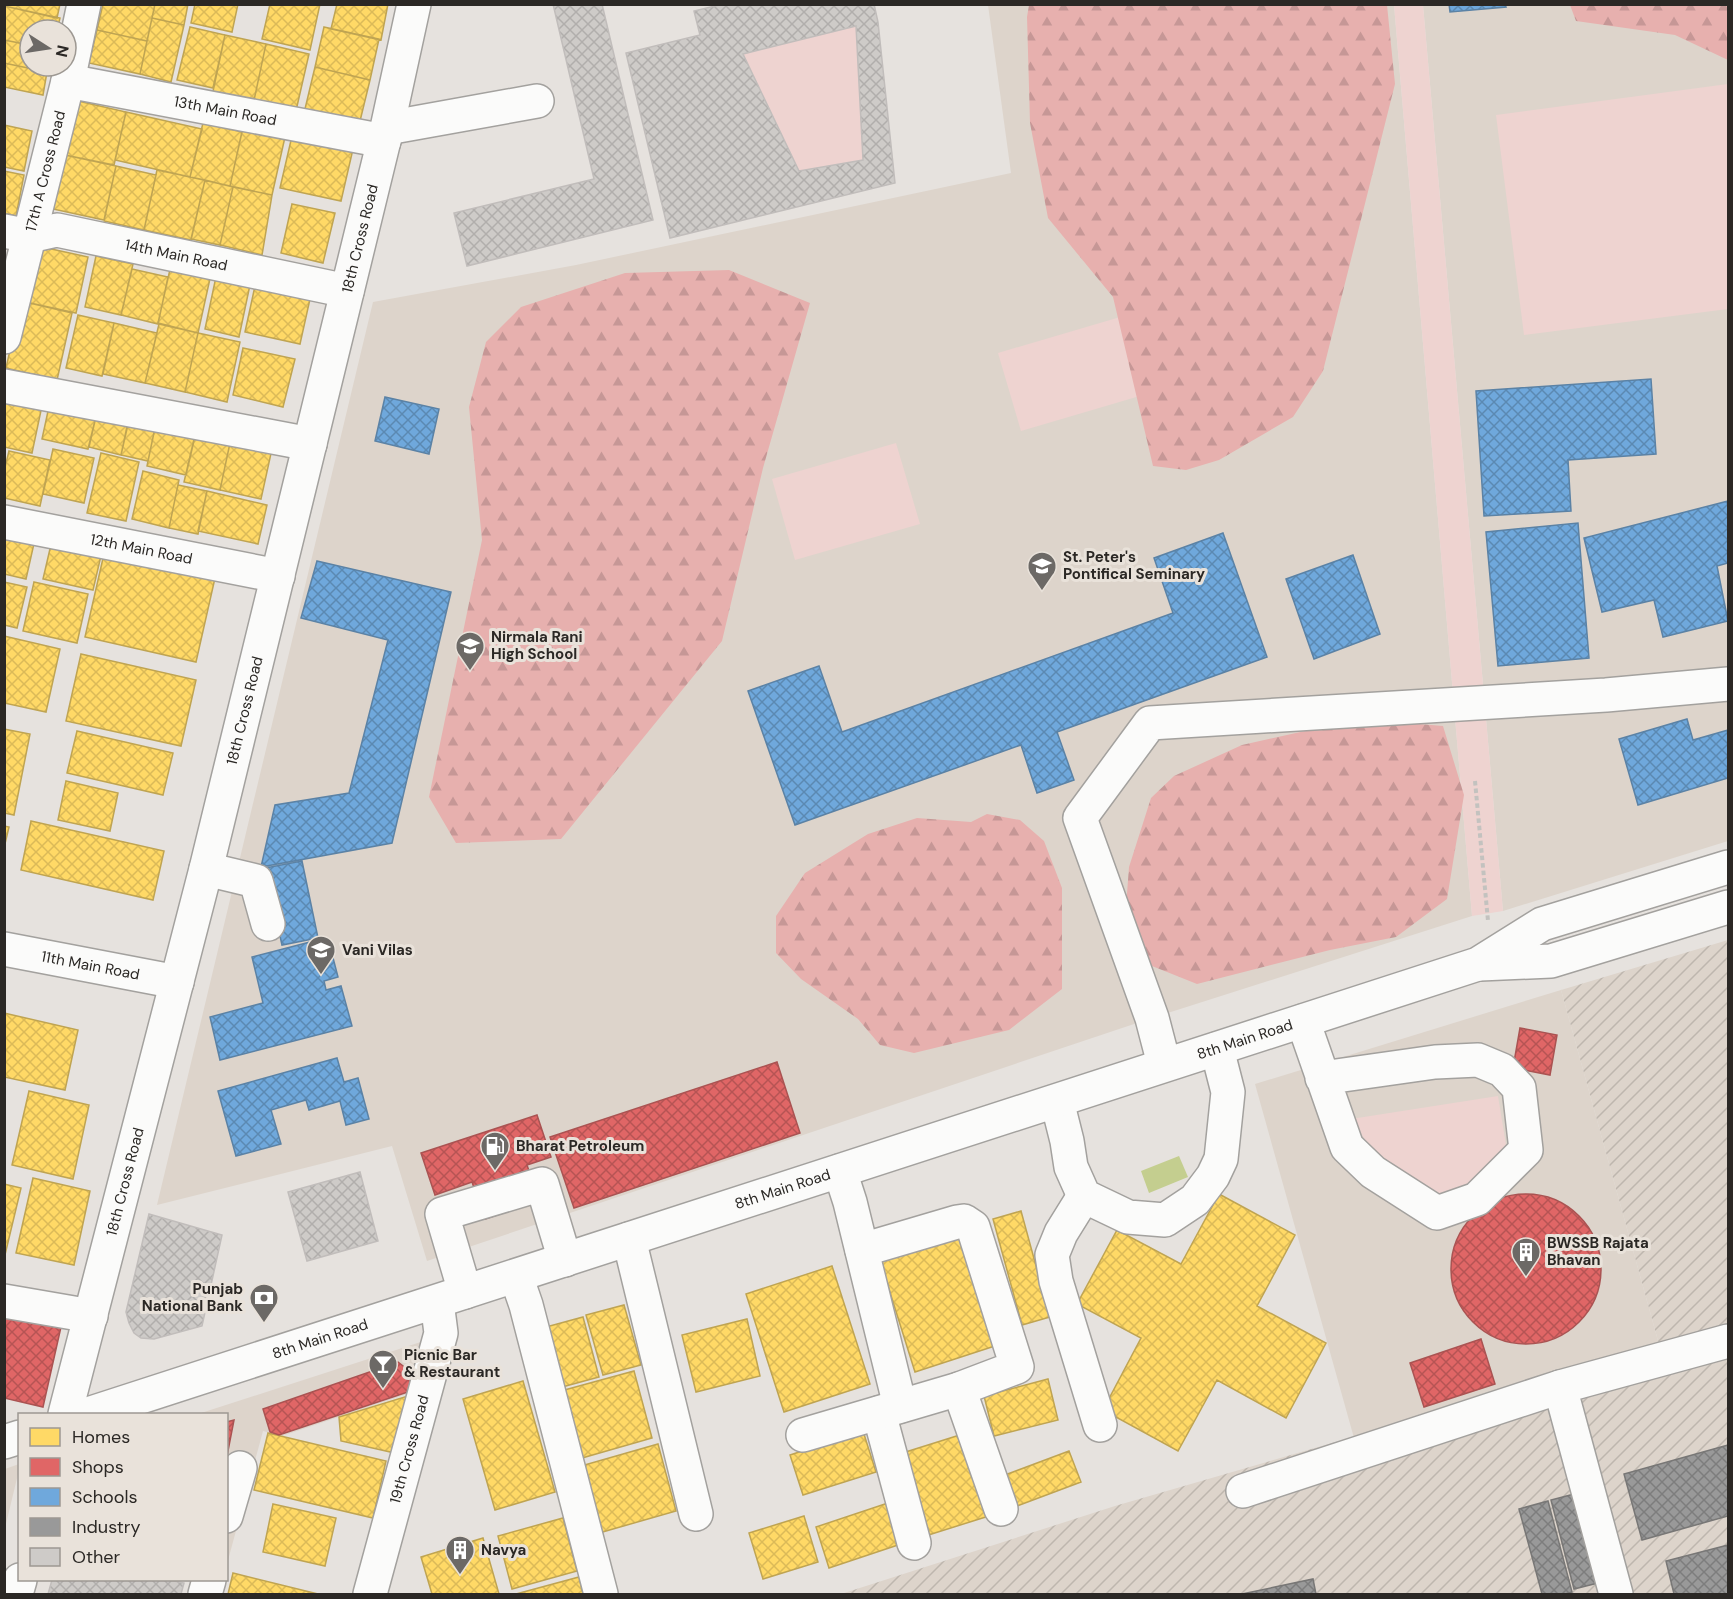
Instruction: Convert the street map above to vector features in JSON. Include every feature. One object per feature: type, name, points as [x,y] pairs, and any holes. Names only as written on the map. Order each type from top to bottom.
[{"type":"street","name":"17th A Cross Road","points":[[4,337],[17,234],[68,81],[84,4]]},
{"type":"street","name":"18th Cross Road","points":[[65,1413],[206,869],[385,134],[414,4]]},
{"type":"street","name":"13th Main Road","points":[[68,81],[385,134]]},
{"type":"street","points":[[385,134],[537,101]]},
{"type":"street","name":"14th Main Road","points":[[17,234],[57,230],[347,291]]},
{"type":"street","points":[[4,386],[310,444]]},
{"type":"street","name":"12th Main Road","points":[[4,522],[278,576]]},
{"type":"street","points":[[1164,1064],[1152,1018],[1080,818],[1150,723],[1606,695],[1728,684]]},
{"type":"street","points":[[206,869],[256,881],[268,924]]},
{"type":"street","name":"8th Main Road","points":[[91,1413],[1478,964],[1542,924],[1726,879]]},
{"type":"street","name":"8th Main Road","points":[[1478,964],[1551,962],[1728,907]]},
{"type":"street","name":"11th Main Road","points":[[4,949],[177,982]]},
{"type":"street","points":[[1303,1021],[1319,1063],[1322,1078],[1347,1147],[1373,1172],[1437,1213],[1477,1199],[1526,1150],[1519,1088],[1502,1070],[1479,1060],[1435,1062],[1322,1078]]},
{"type":"street","points":[[1057,1101],[1071,1167],[1084,1197],[1128,1217],[1164,1220],[1195,1200],[1214,1176],[1221,1159],[1228,1092],[1217,1049]]},
{"type":"street","points":[[840,1171],[862,1250],[914,1543]]},
{"type":"street","name":"19th Cross Road","points":[[370,1594],[451,1297],[442,1214],[542,1184],[565,1260]]},
{"type":"street","points":[[1084,1197],[1061,1233],[1052,1255],[1056,1281],[1100,1425]]},
{"type":"street","points":[[803,1435],[959,1389],[1017,1367],[973,1227],[964,1221],[957,1222],[862,1250]]},
{"type":"street","points":[[629,1239],[696,1514]]},
{"type":"street","points":[[516,1276],[526,1305],[601,1594]]},
{"type":"street","points":[[4,1301],[91,1316]]},
{"type":"street","points":[[1243,1491],[1560,1387],[1728,1341]]},
{"type":"street","points":[[1560,1387],[1616,1594]]},
{"type":"street","points":[[959,1389],[1001,1509]]},
{"type":"street","points":[[228,1509],[240,1468]]},
{"type":"path","points":[[1475,781],[1488,922]]},
{"type":"shaded area","name":"St. Peter's Pontifical Seminary","points":[[988,5],[1394,5],[1472,916],[1152,1018],[427,1261],[392,1146],[157,1205],[373,302],[576,265],[1011,173]]},
{"type":"shaded area","points":[[1394,5],[1423,5],[1503,911],[1472,916]]},
{"type":"shaded area","points":[[1423,5],[1728,5],[1728,841],[1503,911]]},
{"type":"shaded area","points":[[856,26],[863,160],[799,171],[743,54]]},
{"type":"shaded area","points":[[1728,84],[1728,309],[1524,335],[1496,115]]},
{"type":"shaded area","points":[[1127,315],[1150,393],[1021,431],[998,353]]},
{"type":"shaded area","points":[[896,443],[920,524],[795,560],[772,479]]},
{"type":"shaded area","points":[[1728,940],[1728,1594],[841,1594],[1115,1506],[1660,1348],[1561,990]]},
{"type":"shaded area","name":"BWSSB Rajata Bhavan","points":[[1561,990],[1660,1348],[1354,1438],[1255,1084]]},
{"type":"shaded area","points":[[1498,1096],[1506,1145],[1470,1187],[1437,1196],[1381,1163],[1351,1119]]},
{"type":"shaded area","points":[[1179,1156],[1188,1177],[1149,1193],[1141,1171]]},
{"type":"shaded area","points":[[430,1339],[416,1391],[282,1436],[263,1431],[228,1560],[228,1413],[201,1413]]},
{"type":"shaded area","points":[[18,1464],[18,1474],[5,1528],[5,1469]]},
{"type":"green space","points":[[1029,5],[1387,5],[1395,84],[1323,371],[1293,417],[1219,460],[1186,470],[1153,466],[1113,297],[1048,218],[1030,123],[1027,17]]},
{"type":"green space","points":[[1570,5],[1728,5],[1728,60],[1675,35],[1576,21]]},
{"type":"green space","points":[[729,270],[810,303],[763,468],[722,641],[561,839],[456,843],[429,797],[482,540],[469,407],[486,342],[521,307],[625,273]]},
{"type":"green space","points":[[1359,719],[1443,726],[1464,795],[1447,899],[1396,937],[1330,950],[1197,984],[1152,966],[1125,920],[1129,867],[1151,798],[1174,776],[1242,745]]},
{"type":"green space","points":[[987,814],[1020,820],[1044,841],[1062,888],[1062,989],[1009,1030],[914,1053],[880,1045],[858,1019],[801,979],[776,953],[776,916],[805,873],[868,834],[917,818],[971,822]]},
{"type":"building: Homes","points":[[4,4],[60,4],[57,18],[4,6]]},
{"type":"building: Homes","points":[[103,4],[155,4],[147,41],[97,30]]},
{"type":"building: Homes","points":[[155,4],[188,4],[184,25],[152,18]]},
{"type":"building: Homes","points":[[195,4],[238,4],[232,32],[191,23]]},
{"type":"building: Homes","points":[[270,4],[320,4],[310,50],[262,39]]},
{"type":"building: Homes","points":[[337,4],[388,4],[381,40],[331,29]]},
{"type":"building: Homes","points":[[4,6],[60,18],[18,18],[18,43],[4,40]]},
{"type":"building: Homes","points":[[152,18],[184,25],[171,82],[140,74]]},
{"type":"building: Homes","points":[[190,27],[225,35],[213,88],[177,80]]},
{"type":"building: Homes","points":[[324,27],[379,39],[370,80],[315,67]]},
{"type":"building: Homes","points":[[97,30],[147,41],[140,74],[89,63]]},
{"type":"building: Homes","points":[[225,35],[266,44],[253,105],[212,96]]},
{"type":"building: Homes","points":[[4,40],[18,43],[18,66],[4,63]]},
{"type":"building: Homes","points":[[266,44],[309,54],[295,115],[253,105]]},
{"type":"building: Homes","points":[[4,63],[18,66],[18,78],[46,78],[43,95],[4,87]]},
{"type":"building: Homes","points":[[315,67],[370,80],[360,121],[305,109]]},
{"type":"building: Homes","points":[[78,101],[126,112],[114,165],[65,155]]},
{"type":"building: Homes","points":[[126,112],[202,129],[190,177],[115,160]]},
{"type":"building: Homes","points":[[203,123],[242,132],[230,186],[190,177]]},
{"type":"building: Homes","points":[[4,125],[32,131],[24,171],[4,167]]},
{"type":"building: Homes","points":[[243,127],[285,137],[272,195],[230,186]]},
{"type":"building: Homes","points":[[292,136],[353,149],[341,201],[280,188]]},
{"type":"building: Homes","points":[[65,155],[116,166],[104,220],[53,209]]},
{"type":"building: Homes","points":[[116,166],[156,175],[144,230],[104,221]]},
{"type":"building: Homes","points":[[157,170],[205,180],[191,240],[144,230]]},
{"type":"building: Homes","points":[[4,171],[24,175],[16,216],[4,213]]},
{"type":"building: Homes","points":[[205,180],[233,187],[220,245],[191,239]]},
{"type":"building: Homes","points":[[233,187],[272,195],[262,255],[220,245]]},
{"type":"building: Homes","points":[[292,204],[335,213],[323,263],[281,253]]},
{"type":"building: Homes","points":[[33,245],[88,257],[76,313],[21,301]]},
{"type":"building: Homes","points":[[96,256],[133,264],[121,315],[85,307]]},
{"type":"building: Homes","points":[[171,265],[211,274],[198,333],[158,323]]},
{"type":"building: Homes","points":[[132,269],[168,277],[158,324],[121,315]]},
{"type":"building: Homes","points":[[217,272],[251,280],[239,337],[205,329]]},
{"type":"building: Homes","points":[[255,286],[310,299],[300,344],[245,332]]},
{"type":"building: Homes","points":[[21,301],[72,313],[57,380],[6,368]]},
{"type":"building: Homes","points":[[78,315],[114,323],[102,376],[66,368]]},
{"type":"building: Homes","points":[[114,323],[157,333],[145,383],[103,374]]},
{"type":"building: Homes","points":[[159,324],[198,333],[185,392],[145,383]]},
{"type":"building: Homes","points":[[198,333],[240,342],[227,402],[185,392]]},
{"type":"building: Homes","points":[[243,348],[295,359],[283,407],[233,395]]},
{"type":"building: Homes","points":[[4,392],[43,401],[32,453],[4,447]]},
{"type":"building: Homes","points":[[50,402],[97,412],[88,449],[42,439]]},
{"type":"building: Homes","points":[[97,412],[129,420],[121,455],[89,447]]},
{"type":"building: Homes","points":[[129,417],[156,423],[148,461],[121,455]]},
{"type":"building: Homes","points":[[156,423],[196,432],[186,475],[147,466]]},
{"type":"building: Homes","points":[[195,435],[230,443],[220,490],[184,482]]},
{"type":"building: Homes","points":[[230,443],[272,449],[261,499],[220,490]]},
{"type":"building: Homes","points":[[53,449],[94,458],[84,503],[43,494]]},
{"type":"building: Homes","points":[[9,451],[50,460],[40,506],[4,498],[4,471]]},
{"type":"building: Homes","points":[[101,453],[139,462],[126,521],[87,513]]},
{"type":"building: Homes","points":[[143,471],[179,480],[169,528],[132,519]]},
{"type":"building: Homes","points":[[178,485],[207,491],[198,534],[169,528]]},
{"type":"building: Homes","points":[[207,491],[267,505],[258,544],[198,531]]},
{"type":"building: Homes","points":[[4,532],[35,539],[26,579],[4,574]]},
{"type":"building: Homes","points":[[53,536],[103,547],[93,590],[43,579]]},
{"type":"building: Homes","points":[[104,554],[215,578],[196,662],[85,637]]},
{"type":"building: Homes","points":[[4,582],[27,587],[17,628],[4,625]]},
{"type":"building: Homes","points":[[34,582],[88,594],[77,643],[23,631]]},
{"type":"building: Homes","points":[[4,636],[60,649],[46,712],[4,703]]},
{"type":"building: Homes","points":[[81,654],[196,680],[181,746],[66,721]]},
{"type":"building: Homes","points":[[4,729],[30,734],[14,815],[4,813]]},
{"type":"building: Homes","points":[[77,731],[173,753],[163,795],[67,773]]},
{"type":"building: Homes","points":[[66,781],[118,793],[110,831],[58,820]]},
{"type":"building: Homes","points":[[31,821],[164,851],[153,900],[21,870]]},
{"type":"building: Homes","points":[[4,826],[9,827],[4,848]]},
{"type":"building: Homes","points":[[4,1013],[78,1030],[65,1090],[4,1077]]},
{"type":"building: Homes","points":[[29,1091],[89,1105],[73,1179],[12,1165]]},
{"type":"building: Homes","points":[[33,1178],[90,1191],[74,1265],[16,1253]]},
{"type":"building: Homes","points":[[4,1184],[21,1188],[4,1259]]},
{"type":"building: Homes","points":[[1219,1194],[1295,1235],[1257,1306],[1326,1343],[1286,1418],[1217,1380],[1178,1451],[1103,1410],[1141,1338],[1077,1304],[1117,1230],[1181,1264]]},
{"type":"building: Homes","points":[[1021,1211],[1050,1317],[1022,1325],[993,1219]]},
{"type":"building: Homes","points":[[964,1226],[1001,1344],[915,1372],[878,1254]]},
{"type":"building: Homes","points":[[832,1266],[870,1384],[784,1412],[746,1294]]},
{"type":"building: Homes","points":[[624,1305],[641,1365],[603,1375],[586,1315]]},
{"type":"building: Homes","points":[[583,1317],[599,1377],[562,1387],[546,1327]]},
{"type":"building: Homes","points":[[747,1319],[760,1376],[696,1392],[682,1335]]},
{"type":"building: Homes","points":[[634,1371],[652,1438],[575,1460],[557,1392]]},
{"type":"building: Homes","points":[[1048,1379],[1058,1420],[994,1436],[984,1396]]},
{"type":"building: Homes","points":[[523,1381],[555,1492],[495,1510],[463,1399]]},
{"type":"building: Homes","points":[[411,1395],[395,1453],[341,1441],[339,1417]]},
{"type":"building: Homes","points":[[863,1431],[876,1472],[803,1495],[790,1455]]},
{"type":"building: Homes","points":[[268,1433],[386,1461],[373,1518],[254,1490]]},
{"type":"building: Homes","points":[[963,1434],[989,1516],[922,1537],[896,1455]]},
{"type":"building: Homes","points":[[658,1444],[676,1511],[599,1533],[581,1466]]},
{"type":"building: Homes","points":[[1069,1451],[1081,1482],[1017,1506],[1005,1475]]},
{"type":"building: Homes","points":[[888,1503],[901,1544],[829,1568],[816,1527]]},
{"type":"building: Homes","points":[[273,1504],[336,1518],[325,1566],[263,1552]]},
{"type":"building: Homes","points":[[804,1516],[818,1562],[763,1579],[749,1533]]},
{"type":"building: Homes","points":[[563,1518],[577,1571],[512,1589],[498,1536]]},
{"type":"building: Homes","name":"Navya","points":[[483,1538],[499,1594],[432,1594],[421,1557]]},
{"type":"building: Homes","points":[[233,1573],[318,1594],[228,1594]]},
{"type":"building: Homes","points":[[579,1577],[583,1594],[516,1594]]},
{"type":"building: Shops","points":[[1520,1028],[1557,1035],[1550,1075],[1513,1068]]},
{"type":"building: Shops","points":[[777,1062],[800,1133],[574,1208],[550,1137]]},
{"type":"building: Shops","points":[[537,1115],[551,1157],[527,1165],[539,1201],[485,1219],[472,1182],[435,1195],[421,1153]]},
{"type":"building: Shops","name":"BWSSB Rajata Bhavan","points":[[1526,1194],[1541,1195],[1555,1200],[1579,1216],[1595,1240],[1600,1254],[1600,1284],[1595,1298],[1579,1322],[1555,1338],[1541,1343],[1526,1344],[1511,1343],[1497,1338],[1473,1322],[1457,1298],[1452,1284],[1451,1269],[1452,1254],[1457,1240],[1473,1216],[1497,1200],[1511,1195]]},
{"type":"building: Shops","points":[[4,1305],[63,1318],[43,1407],[4,1398]]},
{"type":"building: Shops","points":[[1481,1339],[1495,1384],[1424,1407],[1410,1363]]},
{"type":"building: Shops","points":[[398,1362],[416,1376],[411,1391],[279,1435],[270,1432],[263,1409]]},
{"type":"building: Shops","points":[[234,1420],[228,1451],[228,1422]]},
{"type":"building: Schools","points":[[1449,4],[1505,4],[1506,7],[1450,12]]},
{"type":"building: Schools","points":[[1651,379],[1656,454],[1568,460],[1571,511],[1484,516],[1476,391]]},
{"type":"building: Schools","points":[[385,397],[439,409],[429,454],[375,441]]},
{"type":"building: Schools","points":[[1728,501],[1728,563],[1717,566],[1728,621],[1663,637],[1654,600],[1602,612],[1584,538]]},
{"type":"building: Schools","points":[[1578,523],[1589,658],[1498,666],[1486,532]]},
{"type":"building: Schools","points":[[1223,533],[1267,657],[1057,732],[1074,780],[1037,793],[1021,745],[795,825],[748,691],[819,666],[842,732],[1173,613],[1154,558]]},
{"type":"building: Schools","points":[[1353,555],[1380,634],[1314,659],[1286,579]]},
{"type":"building: Schools","points":[[317,561],[451,592],[392,843],[261,867],[275,805],[349,793],[388,640],[301,618]]},
{"type":"building: Schools","points":[[1687,719],[1693,740],[1728,730],[1728,778],[1638,805],[1619,739]]},
{"type":"building: Schools","points":[[302,861],[318,938],[282,945],[265,868]]},
{"type":"building: Schools","points":[[314,941],[318,958],[332,954],[338,977],[324,981],[326,990],[341,986],[352,1026],[220,1060],[210,1017],[263,1003],[252,957]]},
{"type":"building: Schools","points":[[337,1058],[344,1082],[358,1078],[369,1119],[346,1125],[340,1101],[309,1110],[306,1100],[271,1110],[281,1144],[236,1156],[218,1091]]},
{"type":"building: Industry","points":[[1728,1445],[1728,1516],[1642,1540],[1624,1474]]},
{"type":"building: Industry","points":[[1582,1492],[1606,1581],[1574,1589],[1551,1500]]},
{"type":"building: Industry","points":[[1548,1501],[1572,1592],[1565,1594],[1542,1594],[1519,1509]]},
{"type":"building: Industry","points":[[1728,1545],[1728,1594],[1674,1594],[1666,1561]]},
{"type":"building: Industry","points":[[1313,1579],[1316,1594],[1242,1594]]},
{"type":"building: Other","points":[[553,4],[602,4],[653,220],[467,266],[454,213],[594,179]]},
{"type":"building: Other","points":[[723,4],[874,4],[878,22],[895,183],[670,238],[626,53],[700,35],[694,11]],"holes":[[[856,26],[863,160],[799,171],[743,54]]]},
{"type":"building: Other","points":[[360,1172],[378,1241],[307,1261],[288,1192]]},
{"type":"building: Other","points":[[149,1214],[222,1235],[202,1326],[154,1339],[141,1338],[134,1333],[126,1312]]},
{"type":"building: Other","points":[[52,1581],[174,1581],[184,1583],[181,1594],[48,1594]]},
{"type":"place","name":"St. Peter's Pontifical Seminary","points":[[1042,592]]},
{"type":"place","name":"Nirmala Rani High School","points":[[470,672]]},
{"type":"place","name":"Vani Vilas","points":[[321,976]]},
{"type":"place","name":"Bharat Petroleum","points":[[495,1172]]},
{"type":"place","name":"BWSSB Rajata Bhavan","points":[[1526,1278]]},
{"type":"place","name":"Punjab National Bank","points":[[264,1324]]},
{"type":"place","name":"Picnic Bar & Restaurant","points":[[383,1390]]},
{"type":"place","name":"Navya","points":[[460,1576]]}]
